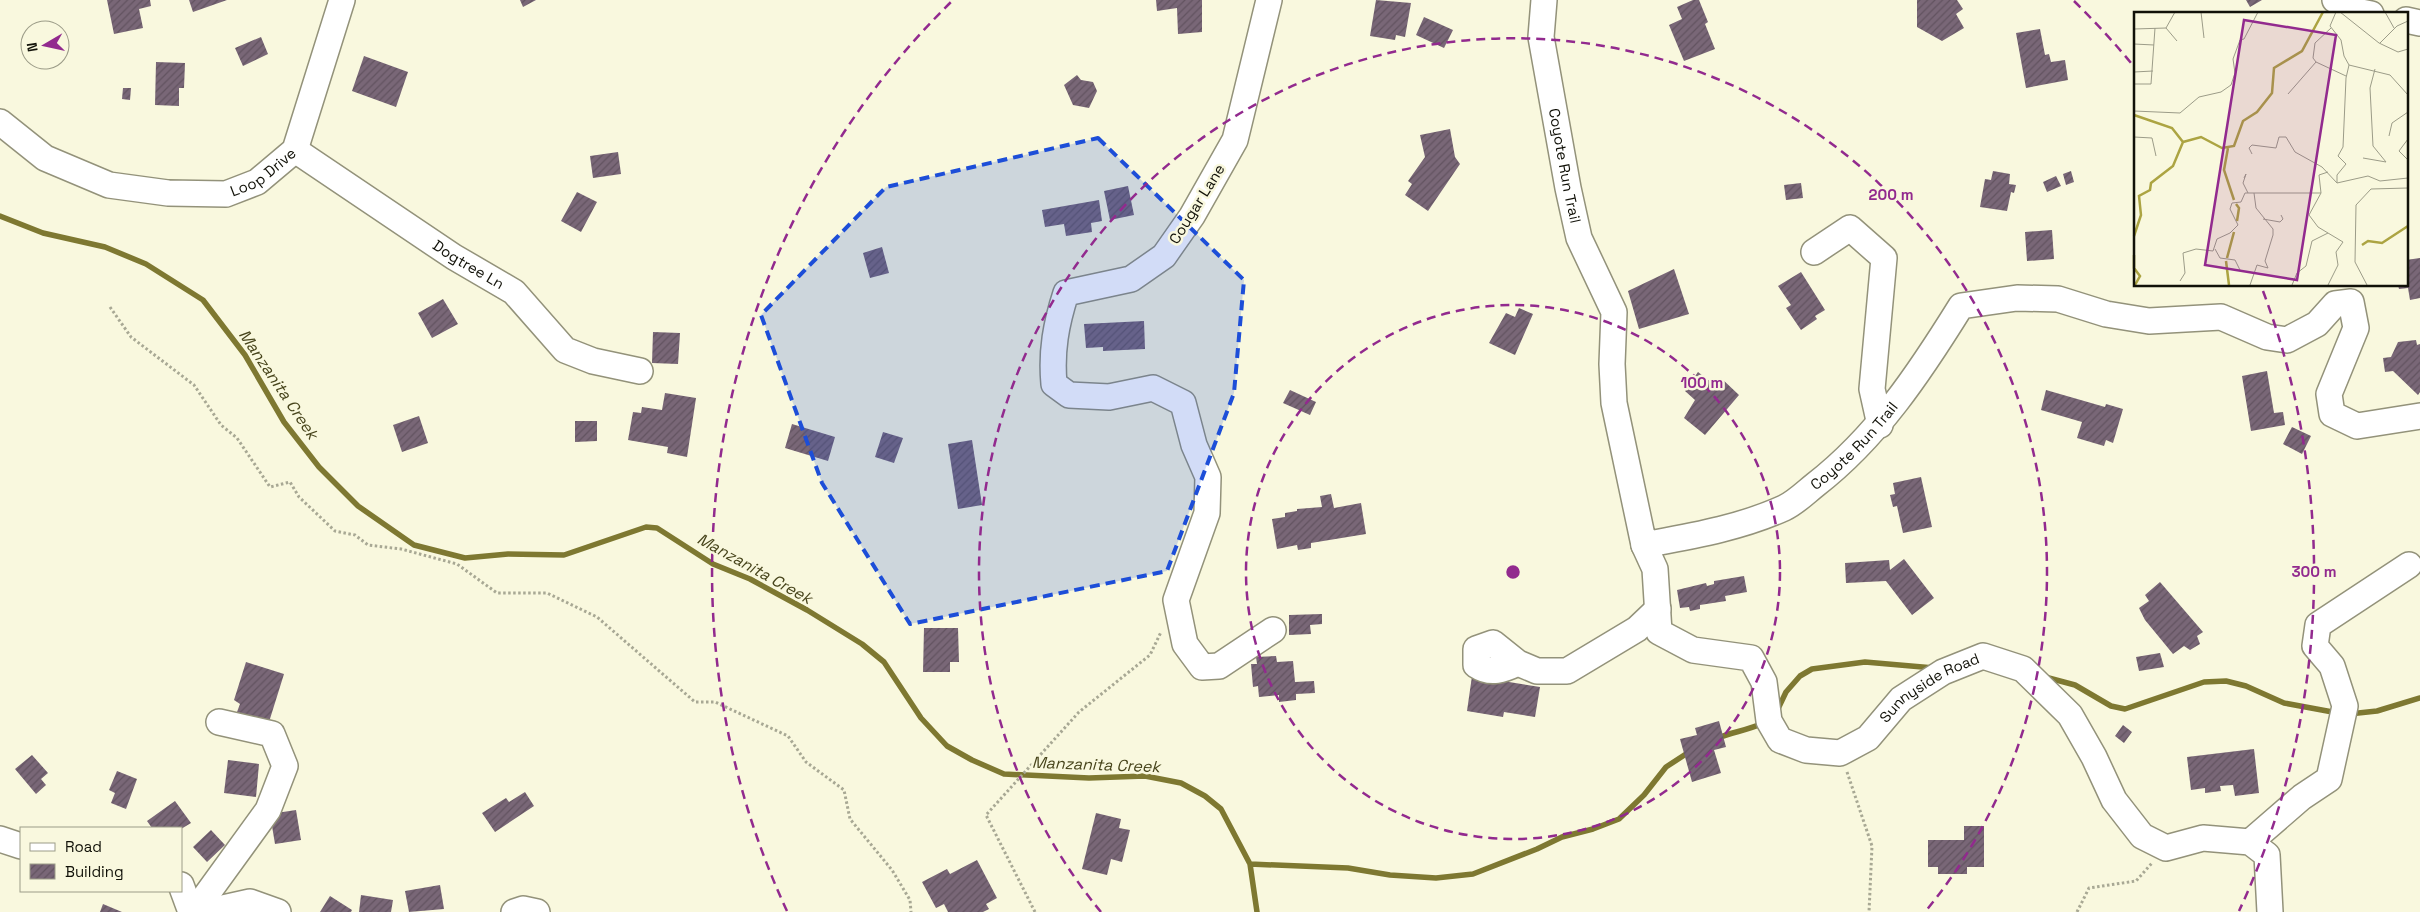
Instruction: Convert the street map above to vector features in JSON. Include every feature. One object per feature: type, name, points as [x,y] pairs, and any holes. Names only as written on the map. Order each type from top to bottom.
[{"type":"street","name":"Loop Drive","points":[[0,122],[45,158],[109,184],[168,193],[226,194],[257,182],[295,150],[342,0]]},
{"type":"street","name":"Cougar Lane","points":[[1176,600],[1207,513],[1208,477],[1194,445],[1183,402],[1153,388],[1109,397],[1069,395],[1054,384],[1052,357],[1057,321],[1066,293],[1131,279],[1164,256],[1192,216],[1235,140],[1269,0]]},
{"type":"street","name":"Coyote Run Trail","points":[[1544,0],[1541,37],[1577,229],[1614,312],[1612,364],[1614,403],[1644,545],[1724,530],[1786,508],[1839,467],[1880,424],[1942,338],[1961,306],[2017,298],[2058,299],[2106,314],[2149,321],[2222,317],[2267,336],[2287,340],[2317,324],[2335,304],[2351,302],[2356,328],[2329,394],[2332,414],[2357,426],[2420,416]]},
{"type":"street","points":[[2335,0],[2351,10],[2362,12]]},
{"type":"street","name":"Dogtree Ln","points":[[295,150],[454,257],[514,292],[565,350],[593,361],[640,371]]},
{"type":"street","points":[[1814,252],[1850,228],[1884,258],[1872,389],[1880,424]]},
{"type":"street","points":[[1644,545],[1655,569],[1659,632],[1693,650],[1751,658],[1764,682],[1769,721],[1780,740],[1806,750],[1840,753]]},
{"type":"street","points":[[2250,842],[2302,797],[2329,779],[2345,706],[2332,666],[2315,646],[2318,626],[2409,565]]},
{"type":"street","points":[[1176,600],[1185,644],[1202,666],[1219,666],[1273,630]]},
{"type":"street","points":[[1518,663],[1537,670],[1567,671],[1636,630],[1658,610]]},
{"type":"street","name":"Sunnyside Road","points":[[1840,753],[1868,738],[1901,699],[1943,672],[1983,656],[2023,669],[2070,715],[2094,757],[2114,800],[2142,836],[2166,848]]},
{"type":"street","points":[[192,912],[268,810],[285,766],[272,734],[220,722]]},
{"type":"street","points":[[2166,848],[2203,838],[2250,842],[2267,856],[2270,912]]},
{"type":"street","points":[[0,839],[20,846]]},
{"type":"street","points":[[182,887],[192,912]]},
{"type":"street","points":[[205,912],[250,902],[278,912]]},
{"type":"street","points":[[514,912],[524,909],[537,912]]},
{"type":"path","points":[[110,308],[132,336],[194,386],[221,425],[237,438],[270,487],[290,482],[299,496],[335,530],[355,535],[368,545],[401,549],[457,564],[497,593],[547,593],[597,617],[695,702],[715,702],[788,736],[806,762],[844,790],[850,819],[892,870],[910,900],[911,912]]},
{"type":"path","points":[[1035,912],[986,815],[1079,712],[1150,655],[1176,600]]},
{"type":"path","points":[[1840,753],[1872,846],[1869,912]]},
{"type":"path","points":[[2077,912],[2088,888],[2136,881],[2166,848]]},
{"type":"highlighted area","points":[[1098,138],[1244,280],[1234,393],[1167,571],[910,624],[822,483],[761,315],[886,187]]},
{"type":"building","points":[[107,0],[150,0],[151,6],[139,9],[143,28],[114,34]]},
{"type":"building","points":[[189,0],[227,0],[193,12]]},
{"type":"building","points":[[520,0],[536,0],[523,7]]},
{"type":"building","points":[[1156,0],[1202,0],[1202,32],[1178,34],[1177,8],[1157,11]]},
{"type":"building","points":[[1376,0],[1411,3],[1405,37],[1396,35],[1395,40],[1370,36]]},
{"type":"building","points":[[1693,0],[1699,0],[1708,22],[1705,24],[1715,49],[1684,61],[1669,25],[1682,19],[1677,7]]},
{"type":"building","points":[[1917,0],[1957,0],[1963,9],[1956,14],[1964,28],[1942,41],[1917,27]]},
{"type":"building","points":[[2246,0],[2262,0],[2250,7]]},
{"type":"building","points":[[1424,17],[1453,30],[1444,48],[1416,35]]},
{"type":"building","points":[[2040,29],[2045,55],[2049,54],[2051,62],[2065,60],[2068,80],[2026,88],[2016,33]]},
{"type":"building","points":[[261,37],[268,54],[243,66],[235,48]]},
{"type":"building","points":[[364,56],[408,72],[396,107],[352,91]]},
{"type":"building","points":[[156,62],[185,63],[184,88],[179,88],[179,106],[155,105]]},
{"type":"building","points":[[1077,75],[1081,80],[1093,82],[1097,91],[1089,108],[1073,105],[1064,85]]},
{"type":"building","points":[[123,88],[131,88],[130,100],[122,99]]},
{"type":"building","points":[[1450,129],[1455,157],[1460,164],[1428,211],[1405,195],[1412,184],[1408,181],[1425,157],[1420,135]]},
{"type":"building","points":[[618,152],[621,174],[593,178],[590,156]]},
{"type":"building","points":[[1993,171],[2010,174],[2009,184],[2016,185],[2014,193],[2011,192],[2007,211],[1980,207],[1985,179],[1991,180]]},
{"type":"building","points":[[2071,171],[2074,182],[2066,185],[2063,174]]},
{"type":"building","points":[[2056,176],[2061,186],[2047,192],[2043,182]]},
{"type":"building","points":[[1801,183],[1803,198],[1786,200],[1784,185]]},
{"type":"building","points":[[1128,186],[1134,215],[1110,220],[1104,191]]},
{"type":"building","points":[[577,192],[597,202],[581,232],[561,221]]},
{"type":"building","points":[[1099,200],[1102,221],[1091,223],[1092,232],[1066,236],[1064,224],[1045,227],[1042,210]]},
{"type":"building","points":[[2052,230],[2054,259],[2027,261],[2025,232]]},
{"type":"building","points":[[882,247],[889,273],[870,278],[863,253]]},
{"type":"building","points":[[2420,258],[2420,298],[2410,300],[2408,288],[2399,289],[2398,286],[2408,286],[2408,260]]},
{"type":"building","points":[[1674,269],[1689,314],[1639,329],[1628,291]]},
{"type":"building","points":[[1801,272],[1825,310],[1815,316],[1817,319],[1801,330],[1786,308],[1791,305],[1778,286]]},
{"type":"building","points":[[443,299],[458,324],[432,338],[418,313]]},
{"type":"building","points":[[1519,308],[1533,314],[1515,355],[1489,343],[1506,313],[1515,317]]},
{"type":"building","points":[[1144,321],[1145,349],[1103,351],[1103,347],[1086,348],[1084,324]]},
{"type":"building","points":[[653,332],[680,333],[678,364],[652,363]]},
{"type":"building","points":[[2416,340],[2417,345],[2420,344],[2420,392],[2418,395],[2393,371],[2385,372],[2383,358],[2391,357],[2398,342]]},
{"type":"building","points":[[2267,371],[2274,413],[2283,412],[2285,425],[2251,431],[2242,376]]},
{"type":"building","points":[[1698,372],[1712,383],[1721,378],[1739,395],[1705,435],[1684,418],[1695,400],[1685,391]]},
{"type":"building","points":[[1290,390],[1316,402],[1310,415],[1283,403]]},
{"type":"building","points":[[2046,390],[2105,407],[2106,404],[2123,409],[2113,443],[2106,440],[2104,446],[2077,438],[2082,422],[2041,410]]},
{"type":"building","points":[[665,393],[696,398],[687,457],[667,453],[668,447],[628,440],[633,412],[641,413],[642,407],[662,410]]},
{"type":"building","points":[[419,416],[428,443],[402,452],[393,425]]},
{"type":"building","points":[[575,421],[597,421],[597,441],[575,442]]},
{"type":"building","points":[[792,424],[835,437],[828,461],[785,448]]},
{"type":"building","points":[[2292,427],[2311,436],[2302,454],[2283,444]]},
{"type":"building","points":[[883,432],[903,438],[894,463],[875,457]]},
{"type":"building","points":[[972,440],[982,505],[958,509],[948,444]]},
{"type":"building","points":[[1921,477],[1932,527],[1903,533],[1897,506],[1893,507],[1890,495],[1895,494],[1893,483]]},
{"type":"building","points":[[1331,494],[1334,508],[1361,503],[1366,534],[1311,543],[1311,548],[1298,550],[1297,545],[1277,549],[1272,519],[1285,517],[1285,513],[1297,511],[1297,509],[1322,507],[1320,496]]},
{"type":"building","points":[[1904,559],[1934,598],[1912,615],[1886,581],[1846,583],[1845,563],[1889,560],[1890,570]]},
{"type":"building","points":[[1744,576],[1747,592],[1725,596],[1726,601],[1700,605],[1700,609],[1690,611],[1689,607],[1680,608],[1677,590],[1706,583],[1707,586],[1714,584],[1714,581]]},
{"type":"building","points":[[2160,582],[2203,632],[2197,636],[2200,644],[2190,650],[2184,646],[2173,654],[2145,620],[2139,608],[2149,601],[2145,595]]},
{"type":"building","points":[[1322,614],[1322,624],[1310,625],[1311,634],[1289,635],[1289,615]]},
{"type":"building","points":[[924,628],[958,628],[959,662],[950,662],[950,672],[923,672]]},
{"type":"building","points":[[2160,653],[2164,667],[2139,671],[2136,657]]},
{"type":"building","points":[[1276,656],[1277,662],[1293,661],[1295,682],[1314,681],[1315,693],[1296,694],[1296,700],[1279,702],[1279,695],[1259,697],[1258,686],[1253,687],[1251,664],[1257,664],[1256,657]]},
{"type":"building","points":[[246,662],[284,674],[269,722],[237,712],[240,704],[234,700]]},
{"type":"building","points":[[1472,676],[1540,687],[1535,717],[1504,712],[1503,717],[1467,711]]},
{"type":"building","points":[[1719,721],[1726,747],[1714,750],[1721,773],[1692,782],[1680,739],[1697,735],[1695,728]]},
{"type":"building","points":[[2123,725],[2132,732],[2124,743],[2115,736]]},
{"type":"building","points":[[2254,749],[2259,793],[2235,796],[2233,785],[2220,786],[2221,791],[2205,793],[2205,788],[2191,790],[2187,757]]},
{"type":"building","points":[[32,755],[48,773],[41,779],[46,785],[36,794],[15,769]]},
{"type":"building","points":[[228,760],[259,764],[256,797],[224,793]]},
{"type":"building","points":[[117,771],[137,779],[126,809],[111,803],[115,793],[109,790]]},
{"type":"building","points":[[525,792],[534,806],[495,832],[482,813],[506,798],[509,802]]},
{"type":"building","points":[[175,801],[191,823],[182,828],[151,827],[147,821]]},
{"type":"building","points":[[296,810],[301,840],[275,844],[270,814]]},
{"type":"building","points":[[1096,813],[1121,819],[1119,828],[1130,830],[1122,862],[1111,859],[1107,875],[1082,869]]},
{"type":"building","points":[[1964,826],[1984,826],[1984,867],[1967,867],[1967,874],[1938,874],[1938,867],[1928,867],[1928,840],[1964,840]]},
{"type":"building","points":[[211,830],[225,845],[207,862],[193,847]]},
{"type":"building","points":[[977,860],[997,898],[986,904],[989,909],[983,912],[948,912],[944,904],[936,908],[922,882],[947,869],[950,874]]},
{"type":"building","points":[[440,885],[444,909],[409,912],[405,891]]},
{"type":"building","points":[[361,895],[393,900],[391,912],[359,912]]},
{"type":"building","points":[[330,896],[352,910],[351,912],[320,912]]},
{"type":"building","points":[[103,904],[122,912],[100,912]]},
{"type":"waterway","name":"Manzanita Creek","points":[[0,216],[43,233],[105,247],[146,264],[203,300],[245,355],[284,422],[319,467],[358,506],[414,545],[465,558],[508,554],[564,555],[646,527],[657,528],[713,564],[750,579],[807,610],[862,644],[884,662],[921,718],[947,746],[972,760],[1004,774],[1089,778],[1145,776],[1181,783],[1205,796],[1221,809],[1250,864],[1257,912]]},
{"type":"waterway","points":[[1776,713],[1786,692],[1800,676],[1812,669],[1865,662],[1934,668]]},
{"type":"waterway","points":[[2045,677],[2075,685],[2111,706],[2125,709],[2204,682],[2226,681],[2246,686],[2284,703],[2338,713]]},
{"type":"waterway","points":[[2349,714],[2377,711],[2420,698]]},
{"type":"waterway","points":[[1718,738],[1763,723]]},
{"type":"waterway","points":[[1250,864],[1348,868],[1390,875],[1436,878],[1473,874],[1562,837],[1593,829],[1619,819],[1644,795],[1666,767],[1689,752]]}]
